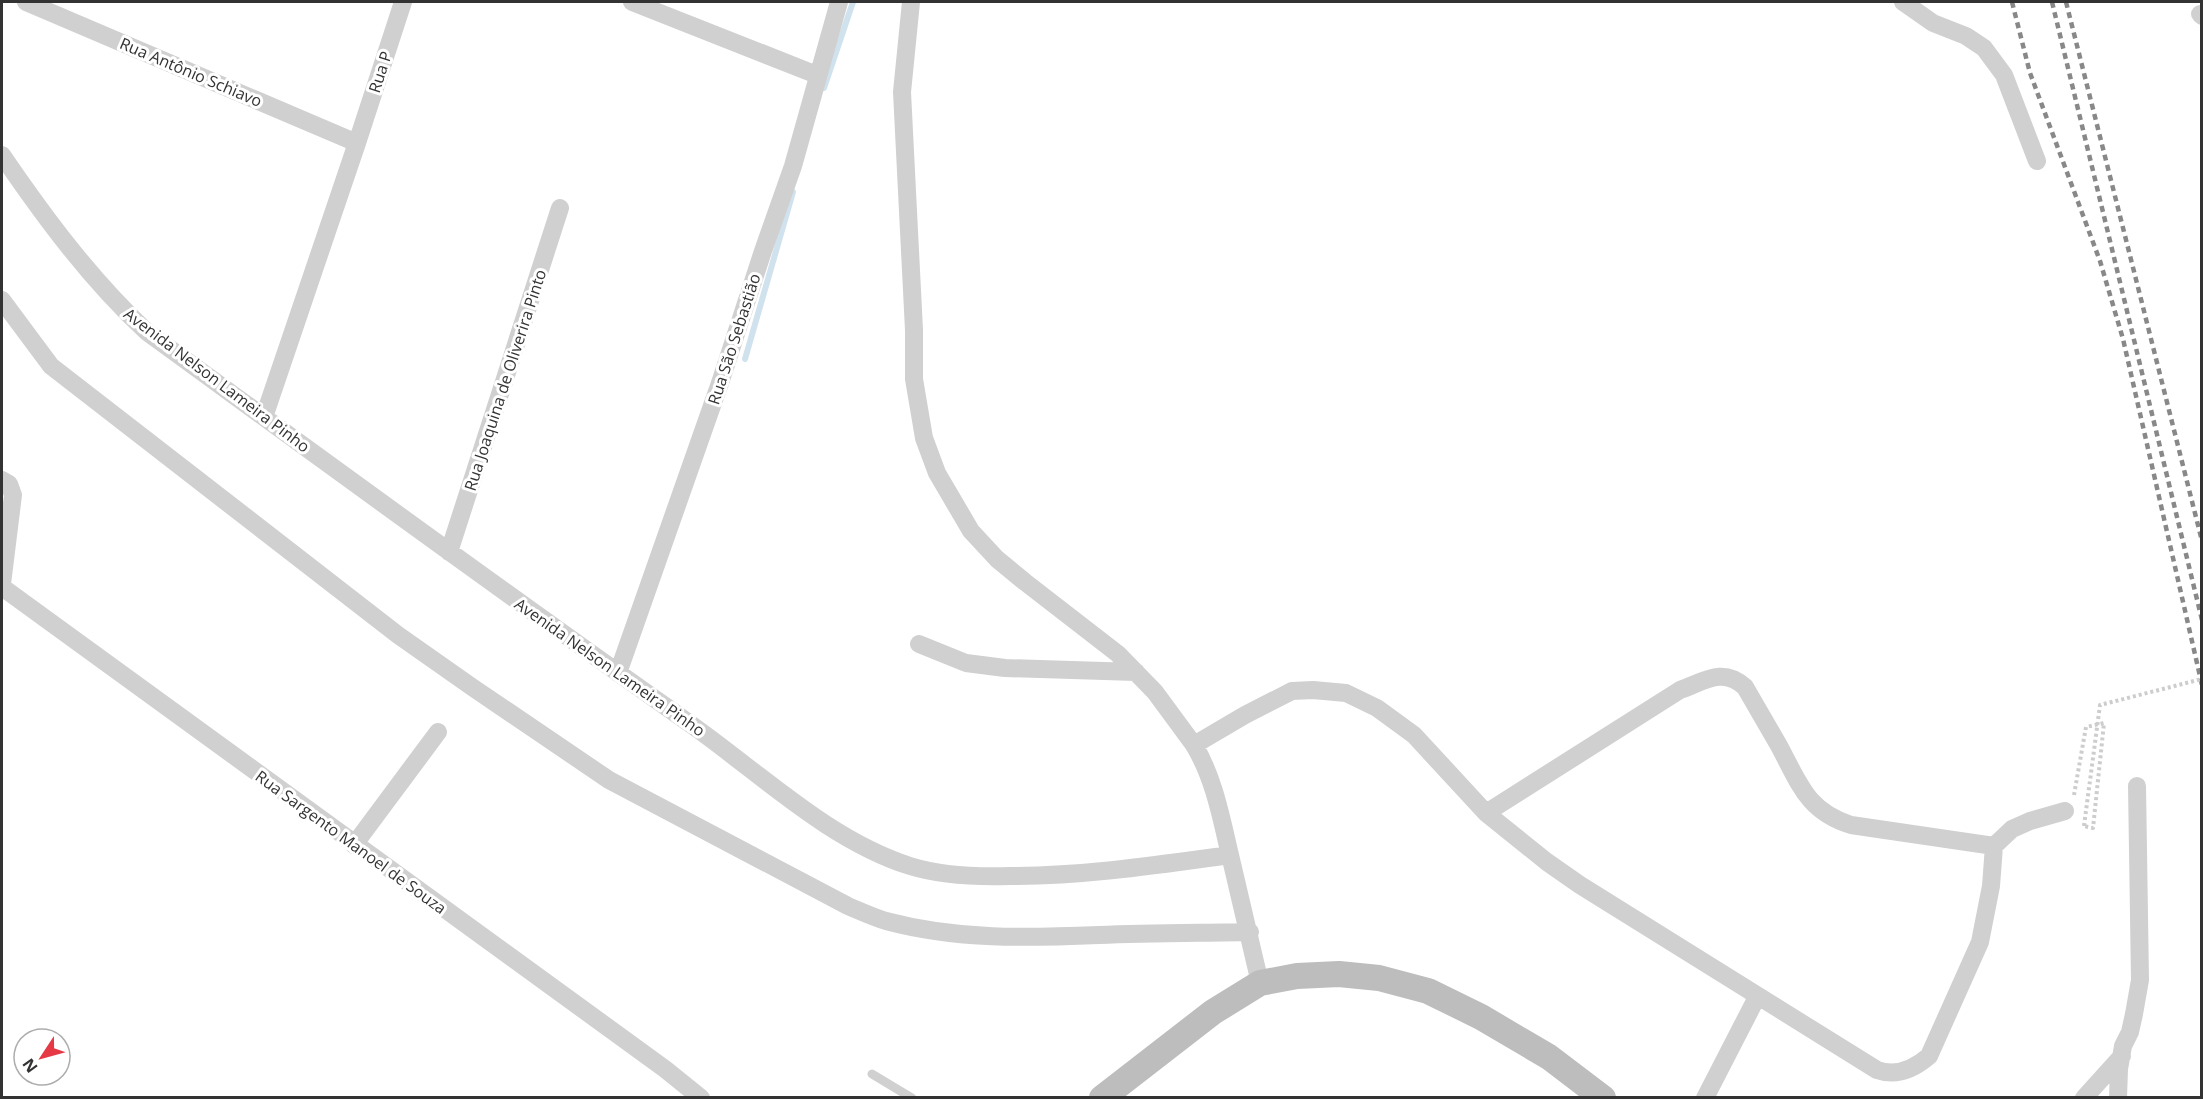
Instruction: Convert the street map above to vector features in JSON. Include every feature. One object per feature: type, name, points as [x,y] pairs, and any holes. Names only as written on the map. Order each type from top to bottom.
[{"type":"main road","points":[[1102,1098],[1213,1012],[1260,983],[1297,976],[1339,974],[1379,978],[1428,991],[1481,1017],[1549,1057],[1603,1098]]},
{"type":"street","name":"Rua Antônio Schiavo","points":[[26,2],[357,143]]},
{"type":"street","name":"Rua P","points":[[264,417],[403,2]]},
{"type":"street","points":[[632,2],[817,75]]},
{"type":"street","name":"Rua São Sebastião","points":[[618,673],[793,166],[839,2]]},
{"type":"street","points":[[911,2],[902,92],[914,330],[914,379],[924,438],[936,472],[971,531],[997,559],[1118,654],[1155,692],[1194,745],[1204,762],[1213,786],[1250,932],[1260,983]]},
{"type":"street","points":[[1903,2],[1933,23],[1966,36],[1984,48],[2004,75],[2037,161]]},
{"type":"street","name":"Avenida Nelson Lameira Pinho","points":[[2,155],[57,231],[120,306],[147,332],[698,729],[816,817],[874,851],[912,867],[983,877],[1087,873],[1230,855]]},
{"type":"street","name":"Rua Joaquina de Oliverira Pinto","points":[[450,552],[560,208]]},
{"type":"street","points":[[2,300],[51,366],[389,627],[472,687],[609,780],[848,906],[885,921],[994,937],[1050,938],[1250,932]]},
{"type":"street","points":[[2,585],[13,502],[7,485]]},
{"type":"street","name":"Rua Sargento Manoel de Souza","points":[[2,585],[665,1069],[701,1098]]},
{"type":"street","points":[[919,644],[966,663],[1005,668],[1136,672]]},
{"type":"street","points":[[1486,813],[1680,690],[1714,677],[1725,676],[1737,680],[1745,687],[1802,789],[1819,809],[1833,819],[1851,825],[1994,846]]},
{"type":"street","points":[[1194,745],[1292,691],[1346,693],[1377,708],[1414,735],[1486,813],[1580,885],[1757,997],[1877,1070],[1887,1073],[1917,1067],[1929,1056],[1980,942],[1990,886],[1994,846],[2012,829],[2065,811]]},
{"type":"street","points":[[354,844],[438,732]]},
{"type":"street","points":[[2118,1098],[2119,1068],[2123,1046],[2130,1032],[2140,980],[2137,786]]},
{"type":"street","points":[[1705,1098],[1757,997]]},
{"type":"street","points":[[2084,1098],[2122,1056]]},
{"type":"lane","points":[[872,1074],[912,1098]]},
{"type":"path","points":[[2065,811],[2072,809],[2086,727],[2104,723],[2093,828],[2084,826],[2100,705],[2202,680]]},
{"type":"waterway","points":[[824,88],[853,2]]},
{"type":"waterway","points":[[745,359],[793,192]]},
{"type":"railway","points":[[2012,2],[2030,73],[2100,261],[2123,339],[2202,685]]},
{"type":"railway","points":[[2052,2],[2202,620]]},
{"type":"railway","points":[[2066,2],[2202,541]]}]
